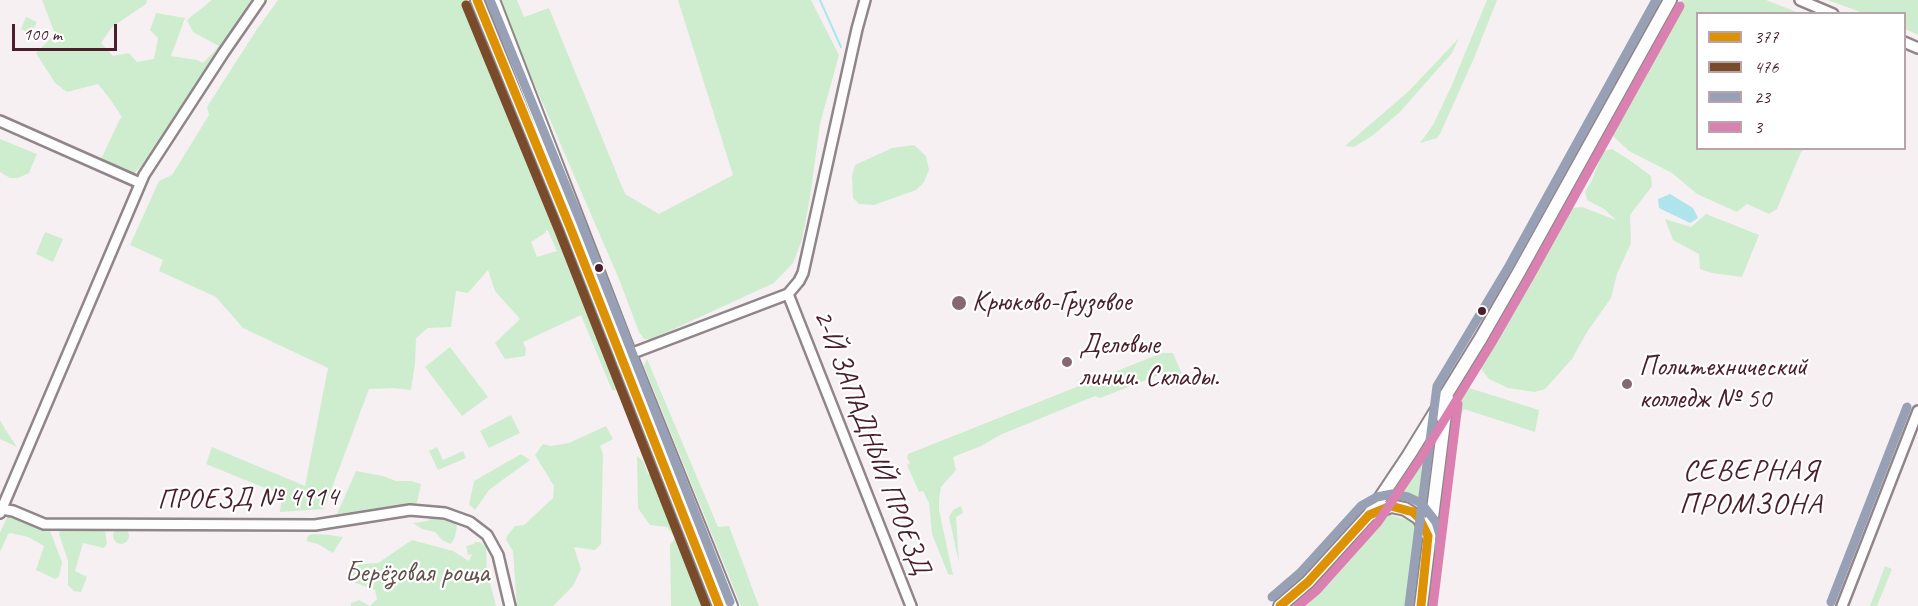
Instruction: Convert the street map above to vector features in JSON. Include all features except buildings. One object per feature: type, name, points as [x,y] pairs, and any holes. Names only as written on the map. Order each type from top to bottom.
[{"type":"main road","points":[[477,0],[731,606]]},
{"type":"main road","points":[[493,0],[719,606]]},
{"type":"main road","points":[[1290,606],[1308,582],[1369,515],[1409,455],[1523,265],[1670,0]]},
{"type":"main road","points":[[1421,606],[1448,391]]},
{"type":"main road","points":[[1369,515],[1391,506],[1405,509],[1419,518],[1428,536]]},
{"type":"main road","points":[[1280,606],[1308,582]]},
{"type":"street","points":[[1,511],[140,183],[260,0]]},
{"type":"street","name":"2-Й ЗАПАДНЫЙ ПРОЕЗД","points":[[626,356],[788,294],[799,281],[803,273],[865,0]]},
{"type":"street","points":[[1800,0],[1828,12]]},
{"type":"street","points":[[0,121],[140,183]]},
{"type":"street","name":"2-Й ЗАПАДНЫЙ ПРОЕЗД","points":[[788,294],[911,606]]},
{"type":"street","points":[[1842,606],[1918,411]]},
{"type":"street","name":"ПРОЕЗД № 4914","points":[[1,511],[13,512],[44,524],[315,525],[410,510],[445,513],[470,522],[488,535],[498,555],[510,606]]},
{"type":"green space","points":[[42,0],[147,0],[146,4],[112,27],[101,43],[113,56],[129,53],[137,62],[154,59],[158,38],[150,30],[156,13],[185,18],[171,56],[203,63],[219,46],[193,32],[187,20],[212,0],[253,0],[165,138],[134,174],[101,159],[122,117],[98,84],[67,92],[55,83],[36,53],[55,34]]},
{"type":"green space","points":[[278,0],[470,0],[545,181],[627,391],[612,390],[581,315],[523,342],[526,349],[525,356],[505,359],[495,343],[520,319],[495,291],[488,270],[468,293],[456,291],[451,327],[428,328],[416,338],[411,390],[369,389],[324,509],[280,512],[282,495],[206,464],[212,447],[305,486],[328,368],[243,328],[216,297],[159,271],[163,260],[130,245],[159,181],[172,175],[209,115],[207,107]],"holes":[[[547,229],[557,251],[537,257],[531,242],[545,233]]]},
{"type":"green space","points":[[498,0],[517,0],[524,17],[549,8],[625,194],[659,214],[733,175],[678,0],[811,0],[839,55],[820,124],[802,240],[793,263],[774,283],[652,339],[644,339],[639,332],[619,279]]},
{"type":"green space","points":[[1487,0],[1497,0],[1440,134],[1437,138],[1420,143],[1433,125],[1451,87]]},
{"type":"green space","points":[[1682,0],[1766,0],[1796,12],[1696,12],[1696,150],[1804,150],[1777,209],[1769,214],[1747,204],[1737,212],[1697,194],[1672,173],[1629,151],[1612,135],[1617,120],[1649,56]]},
{"type":"green space","points":[[1828,0],[1918,0],[1918,35],[1906,29],[1906,12],[1860,12]]},
{"type":"green space","points":[[26,17],[37,22],[31,34],[21,29]]},
{"type":"green space","points":[[1459,38],[1452,53],[1400,112],[1372,136],[1354,147],[1345,146],[1409,91]]},
{"type":"green space","points":[[0,139],[37,154],[29,173],[18,178],[10,178],[0,172]]},
{"type":"green space","points":[[914,145],[926,156],[929,170],[924,182],[916,190],[874,205],[859,204],[853,198],[852,176],[855,165],[892,148]]},
{"type":"green space","points":[[1612,149],[1651,176],[1652,186],[1630,215],[1631,243],[1617,274],[1611,298],[1587,332],[1572,359],[1545,389],[1535,392],[1508,388],[1489,379],[1478,365],[1564,214],[1573,208],[1582,207],[1616,220],[1604,209],[1587,200],[1585,192],[1603,151]]},
{"type":"green space","points":[[1706,214],[1759,235],[1742,277],[1700,269],[1699,254],[1673,240],[1665,219],[1691,227]]},
{"type":"green space","points":[[45,232],[63,239],[53,262],[36,254]]},
{"type":"green space","points":[[450,347],[488,397],[462,416],[425,367]]},
{"type":"green space","points":[[1162,353],[1173,353],[1182,374],[1175,376],[1169,371],[1100,398],[1095,396],[953,457],[956,470],[941,487],[939,499],[939,510],[953,575],[948,574],[932,534],[929,503],[923,491],[919,492],[907,465],[910,463],[907,458],[908,454]]},
{"type":"green space","points":[[647,359],[718,527],[729,526],[759,606],[741,606],[644,366]]},
{"type":"green space","points":[[1466,387],[1539,410],[1535,432],[1464,409],[1449,441],[1457,401]]},
{"type":"green space","points":[[511,415],[520,433],[489,448],[480,431]]},
{"type":"green space","points":[[0,420],[5,429],[17,447],[0,439]]},
{"type":"green space","points":[[606,426],[613,439],[600,446],[603,454],[601,544],[595,550],[574,547],[581,569],[573,586],[553,606],[517,606],[513,551],[506,540],[507,536],[515,526],[524,525],[553,498],[554,486],[535,455],[543,444],[551,446],[569,443]]},
{"type":"green space","points":[[1429,431],[1421,511],[1405,502],[1387,501]]},
{"type":"green space","points":[[437,447],[443,460],[463,451],[466,458],[438,470],[429,451]]},
{"type":"green space","points":[[521,454],[530,460],[489,490],[475,510],[469,505],[474,481]]},
{"type":"green space","points":[[637,456],[643,461],[648,474],[658,471],[712,606],[671,606],[670,545],[675,538],[667,527],[650,525],[638,508]]},
{"type":"green space","points":[[356,471],[396,481],[421,484],[417,503],[337,514]]},
{"type":"green space","points":[[961,506],[963,513],[956,517],[959,563],[949,517],[953,510]]},
{"type":"green space","points":[[1385,513],[1413,522],[1421,532],[1412,606],[1296,606],[1377,515]]},
{"type":"green space","points":[[10,515],[18,516],[36,526],[49,528],[62,562],[59,577],[55,579],[36,570],[44,546],[28,537],[8,534],[0,552],[0,533]]},
{"type":"green space","points":[[433,515],[451,518],[457,526],[451,544],[442,540],[435,532],[422,529],[413,523],[428,521]]},
{"type":"green space","points":[[118,528],[124,528],[129,536],[127,542],[118,544],[113,539],[113,533]]},
{"type":"green space","points":[[65,529],[105,530],[107,544],[104,548],[83,543],[75,571],[87,577],[81,592],[74,591],[68,585],[68,561],[59,534]]},
{"type":"green space","points":[[309,535],[343,537],[333,553],[318,544],[306,541]]},
{"type":"green space","name":"Берёзовая роща","points":[[412,540],[453,551],[469,561],[472,554],[468,555],[466,546],[480,542],[486,547],[487,571],[496,606],[370,606],[377,599],[375,590],[353,582],[350,570],[360,564],[378,563]]},
{"type":"green space","points":[[1885,566],[1892,569],[1877,606],[1870,606]]},
{"type":"green space","points":[[359,600],[370,606],[351,606],[351,603]]},
{"type":"water","points":[[1670,194],[1693,208],[1698,218],[1690,223],[1659,208],[1658,199]]},
{"type":"waterway","points":[[820,0],[841,47]]},
{"type":"transit line","name":"377","points":[[477,0],[570,227],[719,606]]},
{"type":"transit line","name":"23","points":[[490,0],[581,223],[730,602]]},
{"type":"transit line","name":"23","points":[[1409,605],[1437,386],[1509,266],[1656,0]]},
{"type":"transit line","name":"476","points":[[466,5],[559,231],[706,606]]},
{"type":"transit line","name":"3","points":[[1298,606],[1317,590],[1378,522],[1419,461],[1529,278],[1680,6]]},
{"type":"transit line","name":"3","points":[[1433,606],[1458,404]]},
{"type":"transit line","name":"23","points":[[1831,602],[1907,407]]},
{"type":"transit line","name":"23","points":[[1272,597],[1300,573],[1361,506],[1377,497],[1392,494],[1408,497],[1421,503],[1436,522],[1440,535],[1439,548]]},
{"type":"transit line","name":"377","points":[[1280,606],[1308,582],[1369,515],[1391,506],[1413,512],[1419,518],[1428,536],[1421,606]]},
{"type":"place","name":"Крюково-Грузовое","points":[[959,303]]},
{"type":"place","name":"Деловые линии. Склады.","points":[[1067,362]]},
{"type":"place","name":"Политехнический колледж № 50","points":[[1627,384]]},
{"type":"district","name":"СЕВЕРНАЯ ПРОМЗОНА","points":[[1751,488]]}]
